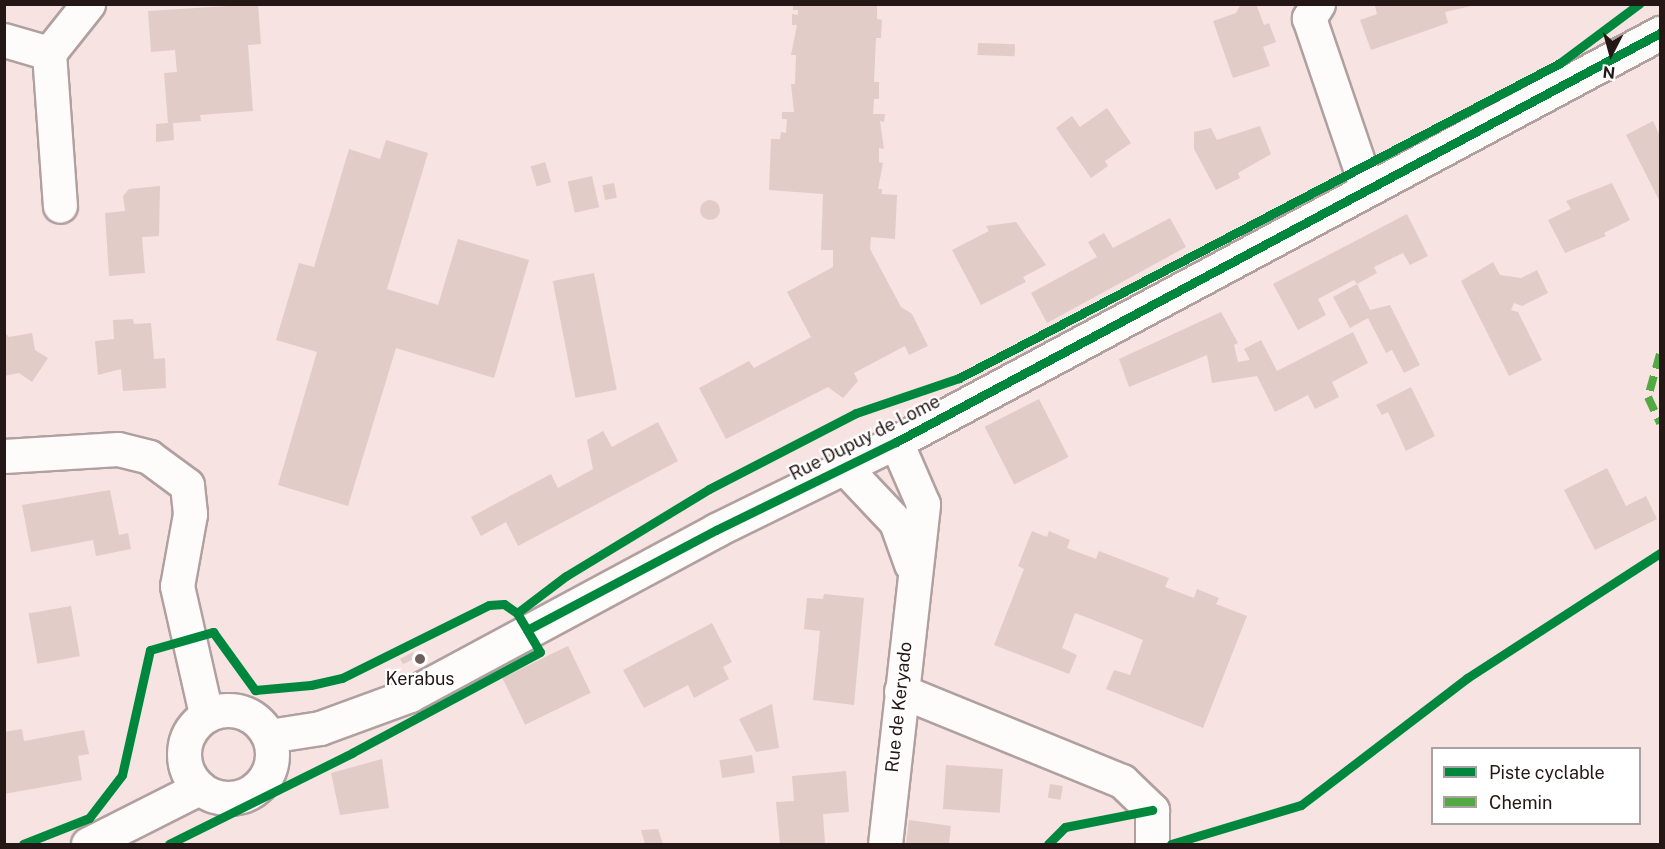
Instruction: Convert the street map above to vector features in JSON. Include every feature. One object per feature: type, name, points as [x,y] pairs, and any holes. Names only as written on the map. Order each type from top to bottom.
[{"type":"street","points":[[60,206],[50,53],[88,4]]},
{"type":"street","points":[[1318,4],[1309,18],[1367,189]]},
{"type":"street","name":"Rue Dupuy de Lome","points":[[269,736],[320,728],[410,695],[716,530],[896,442],[1660,33]]},
{"type":"street","points":[[4,40],[50,53]]},
{"type":"street","name":"Rue de Keryado","points":[[885,844],[913,569],[922,504],[896,442]]},
{"type":"street","points":[[4,456],[118,450],[148,457],[187,485],[190,514],[177,586],[206,714]]},
{"type":"street","name":"Rue de Keryado","points":[[845,468],[896,522],[913,569]]},
{"type":"street","points":[[901,691],[1122,781],[1152,810],[1152,844]]},
{"type":"street","points":[[235,709],[255,719],[269,736],[271,765],[255,789],[227,799],[199,788],[189,777],[183,750],[195,723],[206,714],[235,709]]},
{"type":"street","points":[[88,844],[199,788]]},
{"type":"building","points":[[258,4],[261,44],[248,45],[253,111],[200,115],[201,121],[173,123],[174,140],[156,142],[156,124],[168,123],[164,73],[177,72],[175,50],[151,52],[148,11]]},
{"type":"building","points":[[1241,4],[1256,4],[1264,25],[1269,23],[1276,42],[1263,47],[1270,66],[1233,78],[1213,21],[1236,13]]},
{"type":"building","points":[[1378,4],[1476,5],[1445,12],[1448,23],[1371,50],[1360,20],[1377,14],[1375,6]]},
{"type":"building","points":[[793,5],[877,5],[877,19],[882,20],[881,38],[876,38],[874,82],[879,82],[879,99],[874,99],[873,114],[885,114],[884,122],[880,121],[884,149],[879,148],[879,162],[883,163],[878,189],[882,189],[882,194],[897,195],[895,239],[871,237],[870,249],[901,307],[912,314],[928,346],[909,355],[905,346],[854,373],[858,381],[843,398],[828,387],[726,439],[699,388],[749,361],[754,368],[811,337],[787,292],[833,267],[833,250],[821,250],[823,194],[769,190],[771,139],[780,139],[781,132],[786,133],[787,119],[782,119],[782,112],[794,112],[791,84],[795,84],[796,55],[791,55],[797,25],[792,25],[792,14],[798,15],[798,10],[793,10]]},
{"type":"building","points":[[978,43],[1015,44],[1015,56],[978,55]]},
{"type":"building","points":[[1107,108],[1131,143],[1105,161],[1108,166],[1091,178],[1056,128],[1072,116],[1080,127]]},
{"type":"building","points":[[1653,121],[1660,136],[1660,202],[1626,135]]},
{"type":"building","points":[[1260,126],[1271,154],[1238,173],[1240,178],[1216,190],[1194,149],[1194,132],[1211,128],[1217,140]]},
{"type":"building","points":[[386,140],[428,153],[387,289],[438,305],[458,239],[529,260],[494,378],[396,348],[348,506],[278,485],[317,352],[276,340],[299,263],[314,267],[349,149],[380,159]]},
{"type":"building","points":[[545,162],[551,182],[537,186],[531,166]]},
{"type":"building","points":[[592,176],[599,207],[575,213],[568,182]]},
{"type":"building","points":[[614,183],[617,198],[605,200],[602,185]]},
{"type":"building","points":[[1612,183],[1630,220],[1604,233],[1606,236],[1565,253],[1548,220],[1571,209],[1566,201]]},
{"type":"building","points":[[160,186],[159,236],[142,237],[145,273],[109,276],[105,213],[125,211],[123,196],[129,189]]},
{"type":"building","points":[[706,200],[714,200],[720,206],[720,214],[714,220],[706,220],[700,214],[700,206]]},
{"type":"building","points":[[1407,214],[1428,256],[1410,265],[1403,253],[1374,267],[1377,273],[1357,284],[1354,280],[1318,299],[1326,315],[1298,330],[1273,284]]},
{"type":"building","points":[[1170,218],[1186,247],[1047,323],[1031,293],[1097,257],[1088,242],[1104,233],[1113,248]]},
{"type":"building","points":[[1016,222],[1046,265],[1023,277],[1026,282],[981,305],[952,250],[989,231],[986,226]]},
{"type":"building","points":[[1493,262],[1500,275],[1521,278],[1537,270],[1548,293],[1522,306],[1514,303],[1511,310],[1518,312],[1542,360],[1509,376],[1461,281]]},
{"type":"building","points":[[594,273],[617,390],[575,398],[553,281]]},
{"type":"building","points":[[1357,284],[1370,310],[1390,305],[1420,365],[1404,373],[1392,350],[1386,353],[1368,318],[1350,328],[1333,297]]},
{"type":"building","points":[[1221,312],[1238,343],[1234,345],[1238,362],[1250,360],[1244,349],[1261,340],[1277,371],[1353,332],[1368,363],[1332,382],[1339,397],[1315,409],[1308,395],[1275,412],[1257,376],[1212,383],[1207,355],[1129,387],[1119,359]]},
{"type":"building","points":[[133,319],[134,324],[151,323],[154,359],[165,358],[166,388],[123,391],[121,369],[98,375],[95,341],[114,339],[113,320]]},
{"type":"building","points":[[4,332],[9,337],[32,333],[35,350],[48,358],[32,382],[19,373],[4,376]]},
{"type":"building","points":[[1411,387],[1435,436],[1406,451],[1388,412],[1382,415],[1376,405]]},
{"type":"building","points":[[1039,399],[1069,457],[1014,485],[985,427]]},
{"type":"building","points":[[658,422],[678,461],[518,546],[506,522],[481,536],[471,517],[551,474],[558,488],[593,469],[587,440],[603,431],[612,447]]},
{"type":"building","points":[[1607,468],[1626,506],[1646,496],[1657,519],[1595,550],[1564,490]]},
{"type":"building","points":[[110,490],[119,535],[128,533],[131,549],[96,556],[93,540],[31,552],[22,505]]},
{"type":"building","points":[[1032,531],[1047,537],[1049,531],[1070,540],[1067,548],[1096,559],[1099,551],[1169,578],[1165,587],[1194,598],[1197,589],[1219,598],[1216,604],[1247,616],[1203,728],[1106,689],[1114,670],[1130,675],[1143,640],[1109,626],[1075,613],[1062,648],[1077,655],[1069,674],[994,645],[1024,569],[1018,566]]},
{"type":"building","points":[[824,594],[864,598],[854,705],[813,700],[820,631],[804,629],[807,598],[823,599]]},
{"type":"building","points":[[71,606],[80,656],[38,664],[29,613]]},
{"type":"building","points":[[712,623],[732,662],[723,667],[729,679],[694,698],[688,685],[644,708],[623,670]]},
{"type":"building","points":[[568,646],[591,693],[525,725],[502,678]]},
{"type":"building","points":[[413,652],[416,658],[403,664],[400,659]]},
{"type":"building","points":[[772,704],[779,748],[756,752],[739,719]]},
{"type":"building","points":[[22,729],[24,741],[84,730],[89,754],[78,756],[82,780],[4,794],[4,732]]},
{"type":"building","points":[[752,755],[755,773],[722,778],[719,760]]},
{"type":"building","points":[[382,759],[389,808],[340,815],[331,773]]},
{"type":"building","points":[[946,765],[1003,769],[1000,813],[943,809]]},
{"type":"building","points":[[846,771],[849,812],[823,814],[825,844],[780,844],[776,802],[794,801],[792,776]]},
{"type":"building","points":[[1050,784],[1063,786],[1061,800],[1048,798]]},
{"type":"building","points":[[909,820],[951,826],[949,844],[906,844]]},
{"type":"building","points":[[658,829],[663,844],[645,844],[641,830]]},
{"type":"marked path","points":[[1660,354],[1648,397],[1660,423]]},
{"type":"cycle path","points":[[517,613],[566,576],[709,489],[856,413],[959,378],[1560,63],[1639,4]]},
{"type":"cycle path","points":[[527,630],[716,530],[896,442],[1660,33]]},
{"type":"cycle path","points":[[1171,844],[1301,805],[1467,678],[1660,553]]},
{"type":"cycle path","points":[[23,844],[89,818],[122,775],[150,650],[213,632],[255,690],[311,685],[342,678],[489,605],[504,604],[517,613],[540,652],[352,753],[169,844]]},
{"type":"cycle path","points":[[1048,844],[1065,827],[1152,810]]},
{"type":"place","name":"Kerabus","points":[[420,659]]}]
